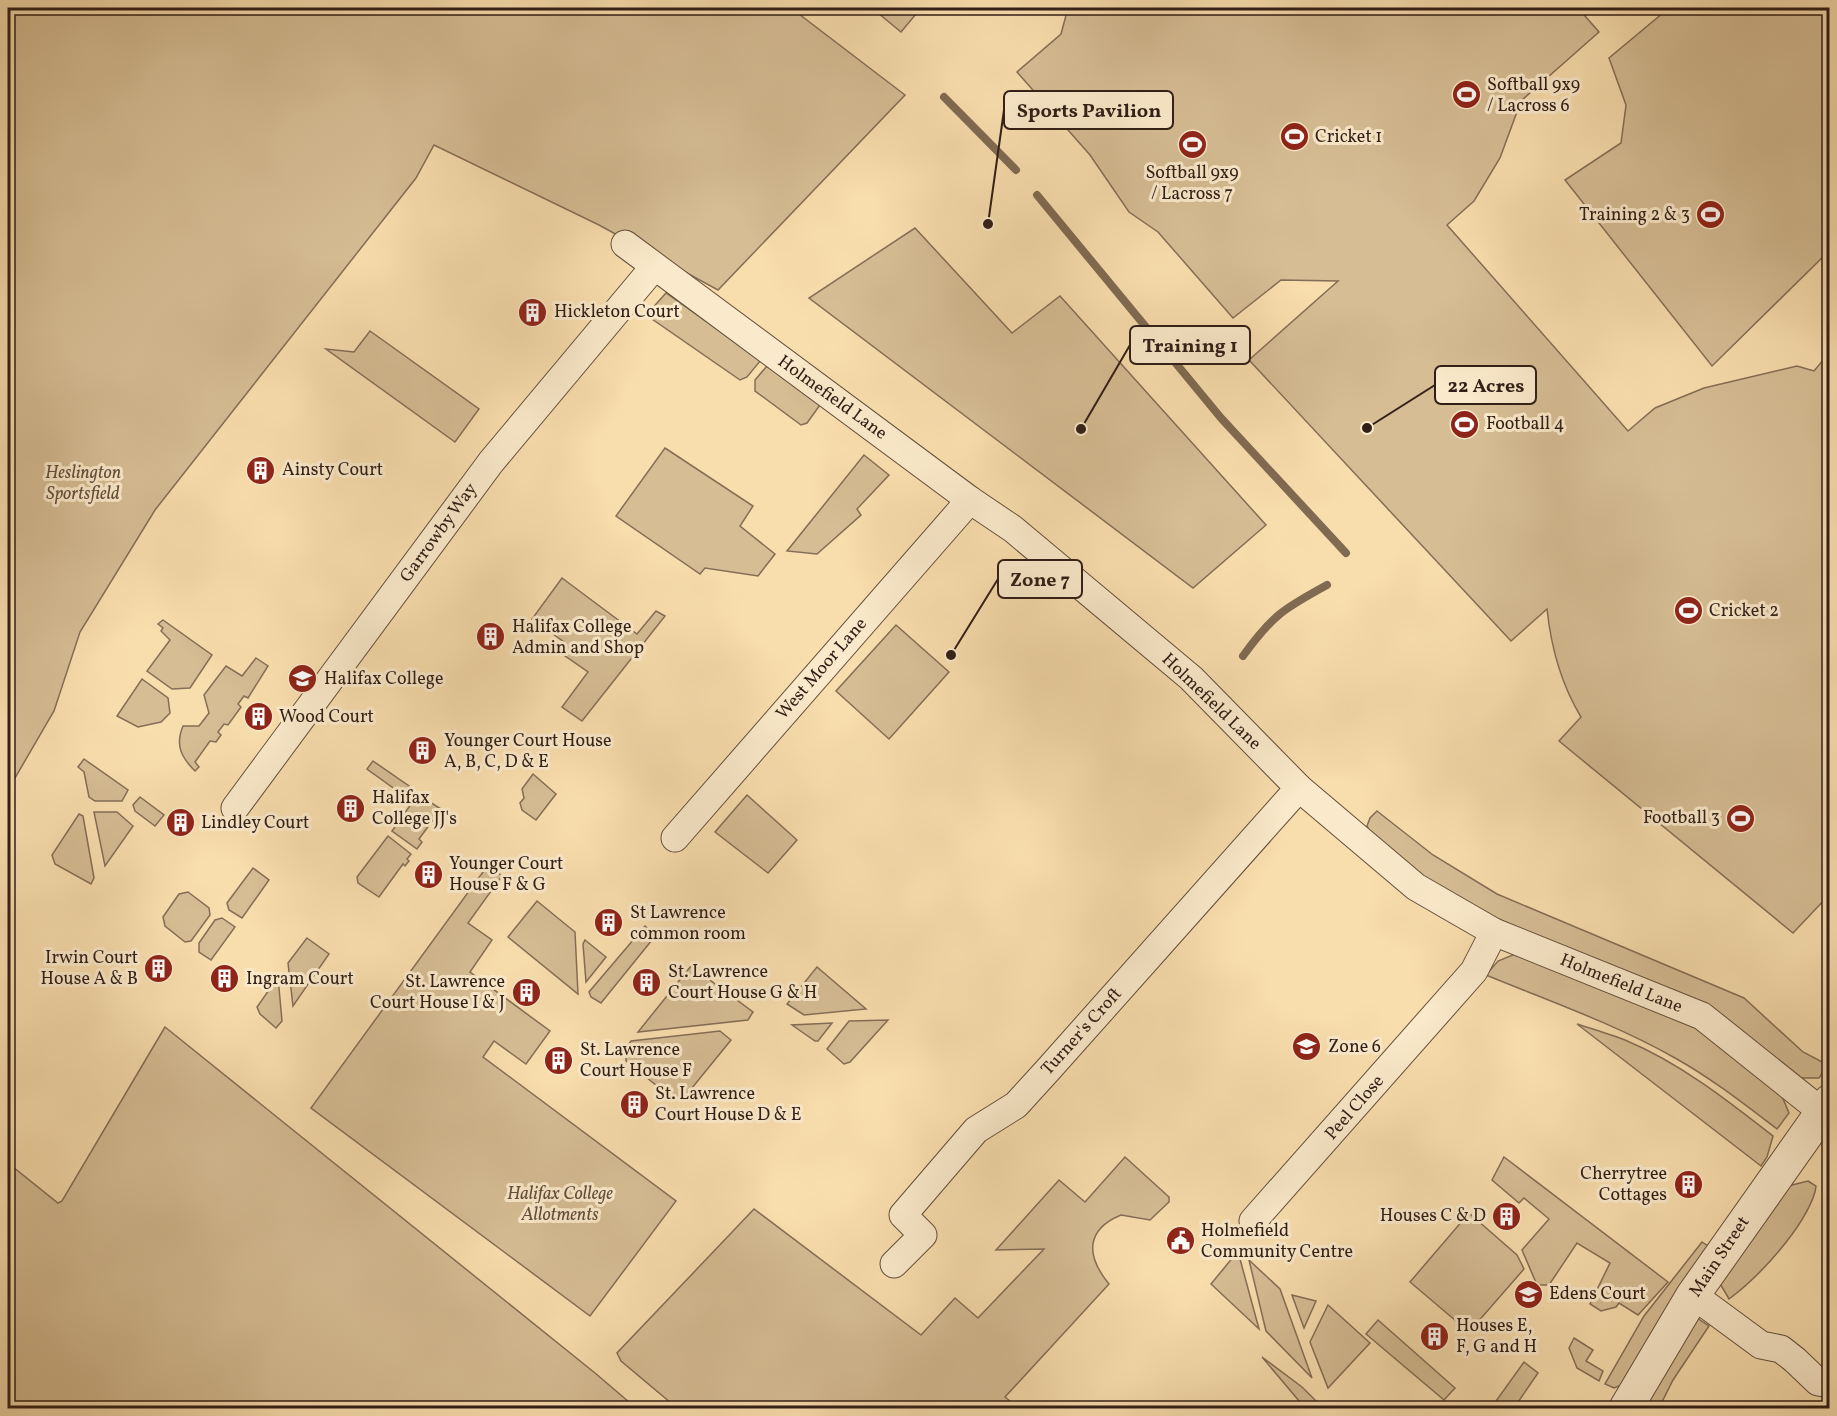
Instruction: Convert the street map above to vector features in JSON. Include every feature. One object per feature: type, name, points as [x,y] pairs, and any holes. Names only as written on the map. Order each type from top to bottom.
[{"type":"street","name":"Holmefield Lane","points":[[625,244],[970,500],[1013,529],[1191,678],[1299,788],[1416,887],[1494,932],[1702,1016],[1826,1106]]},
{"type":"street","name":"Garrowby Way","points":[[236,808],[491,462],[654,267]]},
{"type":"street","name":"West Moor Lane","points":[[675,838],[970,500]]},
{"type":"street","name":"Turner's Croft","points":[[894,1264],[923,1235],[903,1215],[976,1130],[1016,1105],[1299,788]]},
{"type":"street","name":"Peel Close","points":[[1253,1221],[1474,971],[1494,932]]},
{"type":"street","name":"Main Street","points":[[1626,1408],[1693,1295],[1826,1106]]},
{"type":"street","points":[[1693,1295],[1761,1345],[1781,1349],[1795,1359],[1818,1382],[1830,1384]]},
{"type":"green space","name":"Heslington Sportsfield","points":[[8,8],[791,8],[905,95],[718,290],[599,225],[434,145],[416,178],[155,510],[80,632],[54,711],[8,790]]},
{"type":"green space","points":[[872,8],[921,8],[901,32]]},
{"type":"green space","points":[[1068,8],[1578,8],[1599,32],[1521,101],[1500,158],[1474,201],[1447,225],[1628,431],[1655,408],[1704,388],[1797,366],[1814,371],[1829,353],[1829,895],[1793,933],[1559,741],[1581,717],[1558,665],[1547,609],[1511,641],[1249,360],[1338,281],[1281,280],[1233,318],[1158,232],[1129,212],[1090,155],[1017,72],[1061,34]]},
{"type":"green space","name":"Training 2 & 3","points":[[1669,8],[1829,8],[1829,251],[1712,366],[1565,180],[1621,143],[1626,105],[1609,58]]},
{"type":"green space","points":[[915,228],[1012,333],[1060,296],[1266,525],[1193,588],[809,298]]},
{"type":"green space","points":[[666,293],[761,360],[747,377],[740,380],[652,319],[649,312]]},
{"type":"green space","points":[[370,331],[479,409],[455,442],[326,349],[354,352]]},
{"type":"green space","points":[[767,366],[820,405],[807,423],[801,425],[755,391],[755,380]]},
{"type":"green space","points":[[665,448],[753,506],[740,526],[775,554],[758,576],[705,568],[700,574],[616,516]]},
{"type":"green space","points":[[864,455],[889,475],[857,509],[861,515],[817,554],[787,551]]},
{"type":"green space","points":[[562,578],[637,634],[656,611],[665,616],[582,721],[562,707],[588,672],[558,651],[564,642],[532,619]]},
{"type":"green space","points":[[163,620],[212,655],[190,688],[172,689],[147,671],[170,640],[158,624]]},
{"type":"green space","points":[[896,625],[949,672],[889,739],[836,691]]},
{"type":"green space","points":[[256,658],[268,666],[248,698],[244,696],[238,704],[241,707],[228,725],[224,724],[218,732],[221,735],[216,742],[210,741],[195,762],[199,767],[195,771],[186,761],[181,750],[180,739],[183,726],[199,726],[209,713],[204,695],[226,666],[242,676]]},
{"type":"green space","points":[[142,679],[168,698],[170,713],[161,722],[138,727],[117,716]]},
{"type":"green space","points":[[84,759],[128,790],[122,801],[95,801],[89,797],[84,772],[78,767]]},
{"type":"green space","points":[[373,761],[409,786],[403,795],[367,769]]},
{"type":"green space","points":[[533,774],[556,794],[536,820],[522,810],[520,803],[524,798],[522,789]]},
{"type":"green space","points":[[747,795],[797,840],[768,873],[715,832]]},
{"type":"green space","points":[[140,797],[164,815],[155,826],[135,811],[133,805]]},
{"type":"green space","points":[[416,797],[422,797],[441,809],[419,839],[422,842],[417,849],[392,831]]},
{"type":"green space","points":[[1377,811],[1433,855],[1497,894],[1744,998],[1803,1052],[1828,1065],[1819,1078],[1800,1078],[1434,886],[1371,834],[1367,826],[1370,818]]},
{"type":"green space","points":[[94,812],[117,812],[133,826],[105,866]]},
{"type":"green space","points":[[79,814],[83,816],[94,878],[91,884],[55,864],[52,855]]},
{"type":"green space","points":[[388,836],[411,854],[407,859],[409,861],[405,866],[403,864],[379,897],[358,883],[357,877]]},
{"type":"green space","name":"Halifax College Allotments","points":[[488,865],[502,876],[468,923],[492,940],[470,972],[550,1031],[526,1064],[494,1041],[483,1057],[676,1201],[590,1316],[311,1108]]},
{"type":"green space","points":[[253,868],[269,880],[242,918],[229,910],[227,903]]},
{"type":"green space","points":[[188,892],[209,908],[210,915],[191,941],[185,942],[165,926],[163,917],[179,894]]},
{"type":"green space","points":[[537,901],[575,932],[578,994],[508,937]]},
{"type":"green space","points":[[222,918],[235,927],[211,960],[199,952],[199,943],[215,920]]},
{"type":"green space","points":[[645,926],[656,935],[601,1003],[591,997],[589,992]]},
{"type":"green space","points":[[307,938],[329,954],[293,1006],[288,963]]},
{"type":"green space","points":[[585,940],[606,957],[586,982],[583,944]]},
{"type":"green space","points":[[1515,954],[1695,1026],[1781,1094],[1789,1113],[1777,1129],[1727,1092],[1675,1058],[1629,1034],[1486,975],[1498,961]]},
{"type":"green space","points":[[691,966],[753,1012],[748,1020],[638,1032]]},
{"type":"green space","points":[[817,967],[866,1009],[804,1015],[787,1004]]},
{"type":"green space","points":[[278,977],[282,1021],[276,1028],[260,1014],[257,1007]]},
{"type":"green space","points":[[888,1020],[850,1062],[844,1064],[827,1049],[849,1021]]},
{"type":"green space","points":[[832,1023],[818,1041],[792,1025]]},
{"type":"green space","points":[[1577,1024],[1645,1049],[1684,1071],[1756,1122],[1773,1136],[1767,1157],[1761,1166]]},
{"type":"green space","points":[[165,1027],[636,1408],[14,1408],[8,1401],[8,1163],[58,1203],[62,1201]]},
{"type":"green space","points":[[720,1031],[731,1040],[683,1099],[672,1098],[626,1061],[626,1048],[631,1041]]},
{"type":"green space","points":[[1125,1157],[1169,1197],[1169,1202],[1150,1220],[1121,1215],[1109,1221],[1095,1236],[1093,1254],[1101,1274],[1109,1284],[1005,1397],[1019,1408],[677,1408],[621,1361],[617,1353],[754,1209],[921,1335],[955,1298],[978,1318],[1044,1249],[996,1250],[1059,1180],[1085,1202]]},
{"type":"green space","points":[[1504,1157],[1668,1282],[1638,1315],[1619,1303],[1616,1307],[1601,1311],[1590,1304],[1610,1263],[1577,1243],[1549,1285],[1537,1285],[1522,1250],[1549,1219],[1524,1198],[1519,1203],[1492,1180]]},
{"type":"green space","points":[[1808,1181],[1816,1186],[1815,1192],[1791,1236],[1754,1278],[1729,1299],[1719,1282],[1788,1186]]},
{"type":"green space","points":[[1469,1213],[1517,1255],[1524,1269],[1469,1332],[1410,1282]]},
{"type":"green space","points":[[1702,1242],[1708,1246],[1622,1385],[1614,1388],[1605,1384],[1644,1316]]},
{"type":"green space","points":[[1234,1256],[1240,1259],[1259,1329],[1211,1284]]},
{"type":"green space","points":[[1249,1260],[1280,1289],[1312,1378],[1266,1331]]},
{"type":"green space","points":[[1292,1295],[1316,1301],[1304,1328]]},
{"type":"green space","points":[[1328,1305],[1370,1343],[1328,1388],[1310,1342]]},
{"type":"green space","points":[[1697,1318],[1709,1326],[1673,1380],[1659,1408],[1648,1408],[1646,1405]]},
{"type":"green space","points":[[1378,1320],[1455,1388],[1444,1400],[1366,1334]]},
{"type":"green space","points":[[1574,1338],[1593,1350],[1586,1361],[1603,1371],[1599,1381],[1577,1368],[1569,1348]]},
{"type":"green space","points":[[1262,1357],[1302,1387],[1323,1408],[1305,1408]]},
{"type":"green space","points":[[1524,1362],[1538,1373],[1514,1408],[1491,1408]]},
{"type":"waterway","points":[[944,97],[1016,170]]},
{"type":"waterway","points":[[1037,195],[1221,418],[1346,553]]},
{"type":"waterway","points":[[1243,656],[1280,614],[1327,585]]},
{"type":"place","name":"Softball 9x9 / Lacross 6","points":[[1466,95]]},
{"type":"place","name":"Cricket 1","points":[[1294,137]]},
{"type":"place","name":"Softball 9x9 / Lacross 7","points":[[1192,144]]},
{"type":"place","name":"Training 2 & 3","points":[[1711,215]]},
{"type":"place","name":"Sports Pavilion","points":[[988,224]]},
{"type":"place","name":"Hickleton Court","points":[[533,312]]},
{"type":"place","name":"Football 4","points":[[1465,424]]},
{"type":"place","name":"22 Acres","points":[[1367,428]]},
{"type":"place","name":"Training 1","points":[[1081,429]]},
{"type":"place","name":"Ainsty Court","points":[[261,470]]},
{"type":"place","name":"Cricket 2","points":[[1688,611]]},
{"type":"place","name":"Halifax College Admin and Shop","points":[[491,637]]},
{"type":"place","name":"Zone 7","points":[[951,655]]},
{"type":"place","name":"Halifax College","points":[[303,679]]},
{"type":"place","name":"Wood Court","points":[[258,717]]},
{"type":"place","name":"Younger Court House A, B, C, D & E","points":[[423,751]]},
{"type":"place","name":"Halifax College JJ's","points":[[351,808]]},
{"type":"place","name":"Football 3","points":[[1741,818]]},
{"type":"place","name":"Lindley Court","points":[[180,823]]},
{"type":"place","name":"Younger Court House F & G","points":[[428,874]]},
{"type":"place","name":"St Lawrence common room","points":[[609,923]]},
{"type":"place","name":"Irwin Court House A & B","points":[[159,968]]},
{"type":"place","name":"Ingram Court","points":[[225,979]]},
{"type":"place","name":"St. Lawrence Court House G & H","points":[[647,982]]},
{"type":"place","name":"St. Lawrence Court House I & J","points":[[526,992]]},
{"type":"place","name":"Zone 6","points":[[1307,1047]]},
{"type":"place","name":"St. Lawrence Court House F","points":[[559,1060]]},
{"type":"place","name":"St. Lawrence Court House D & E","points":[[634,1104]]},
{"type":"place","name":"Cherrytree Cottages","points":[[1688,1184]]},
{"type":"place","name":"Houses C & D","points":[[1507,1216]]},
{"type":"place","name":"Holmefield Community Centre","points":[[1180,1241]]},
{"type":"place","name":"Edens Court","points":[[1528,1294]]},
{"type":"place","name":"Houses E, F, G and H","points":[[1435,1336]]}]
